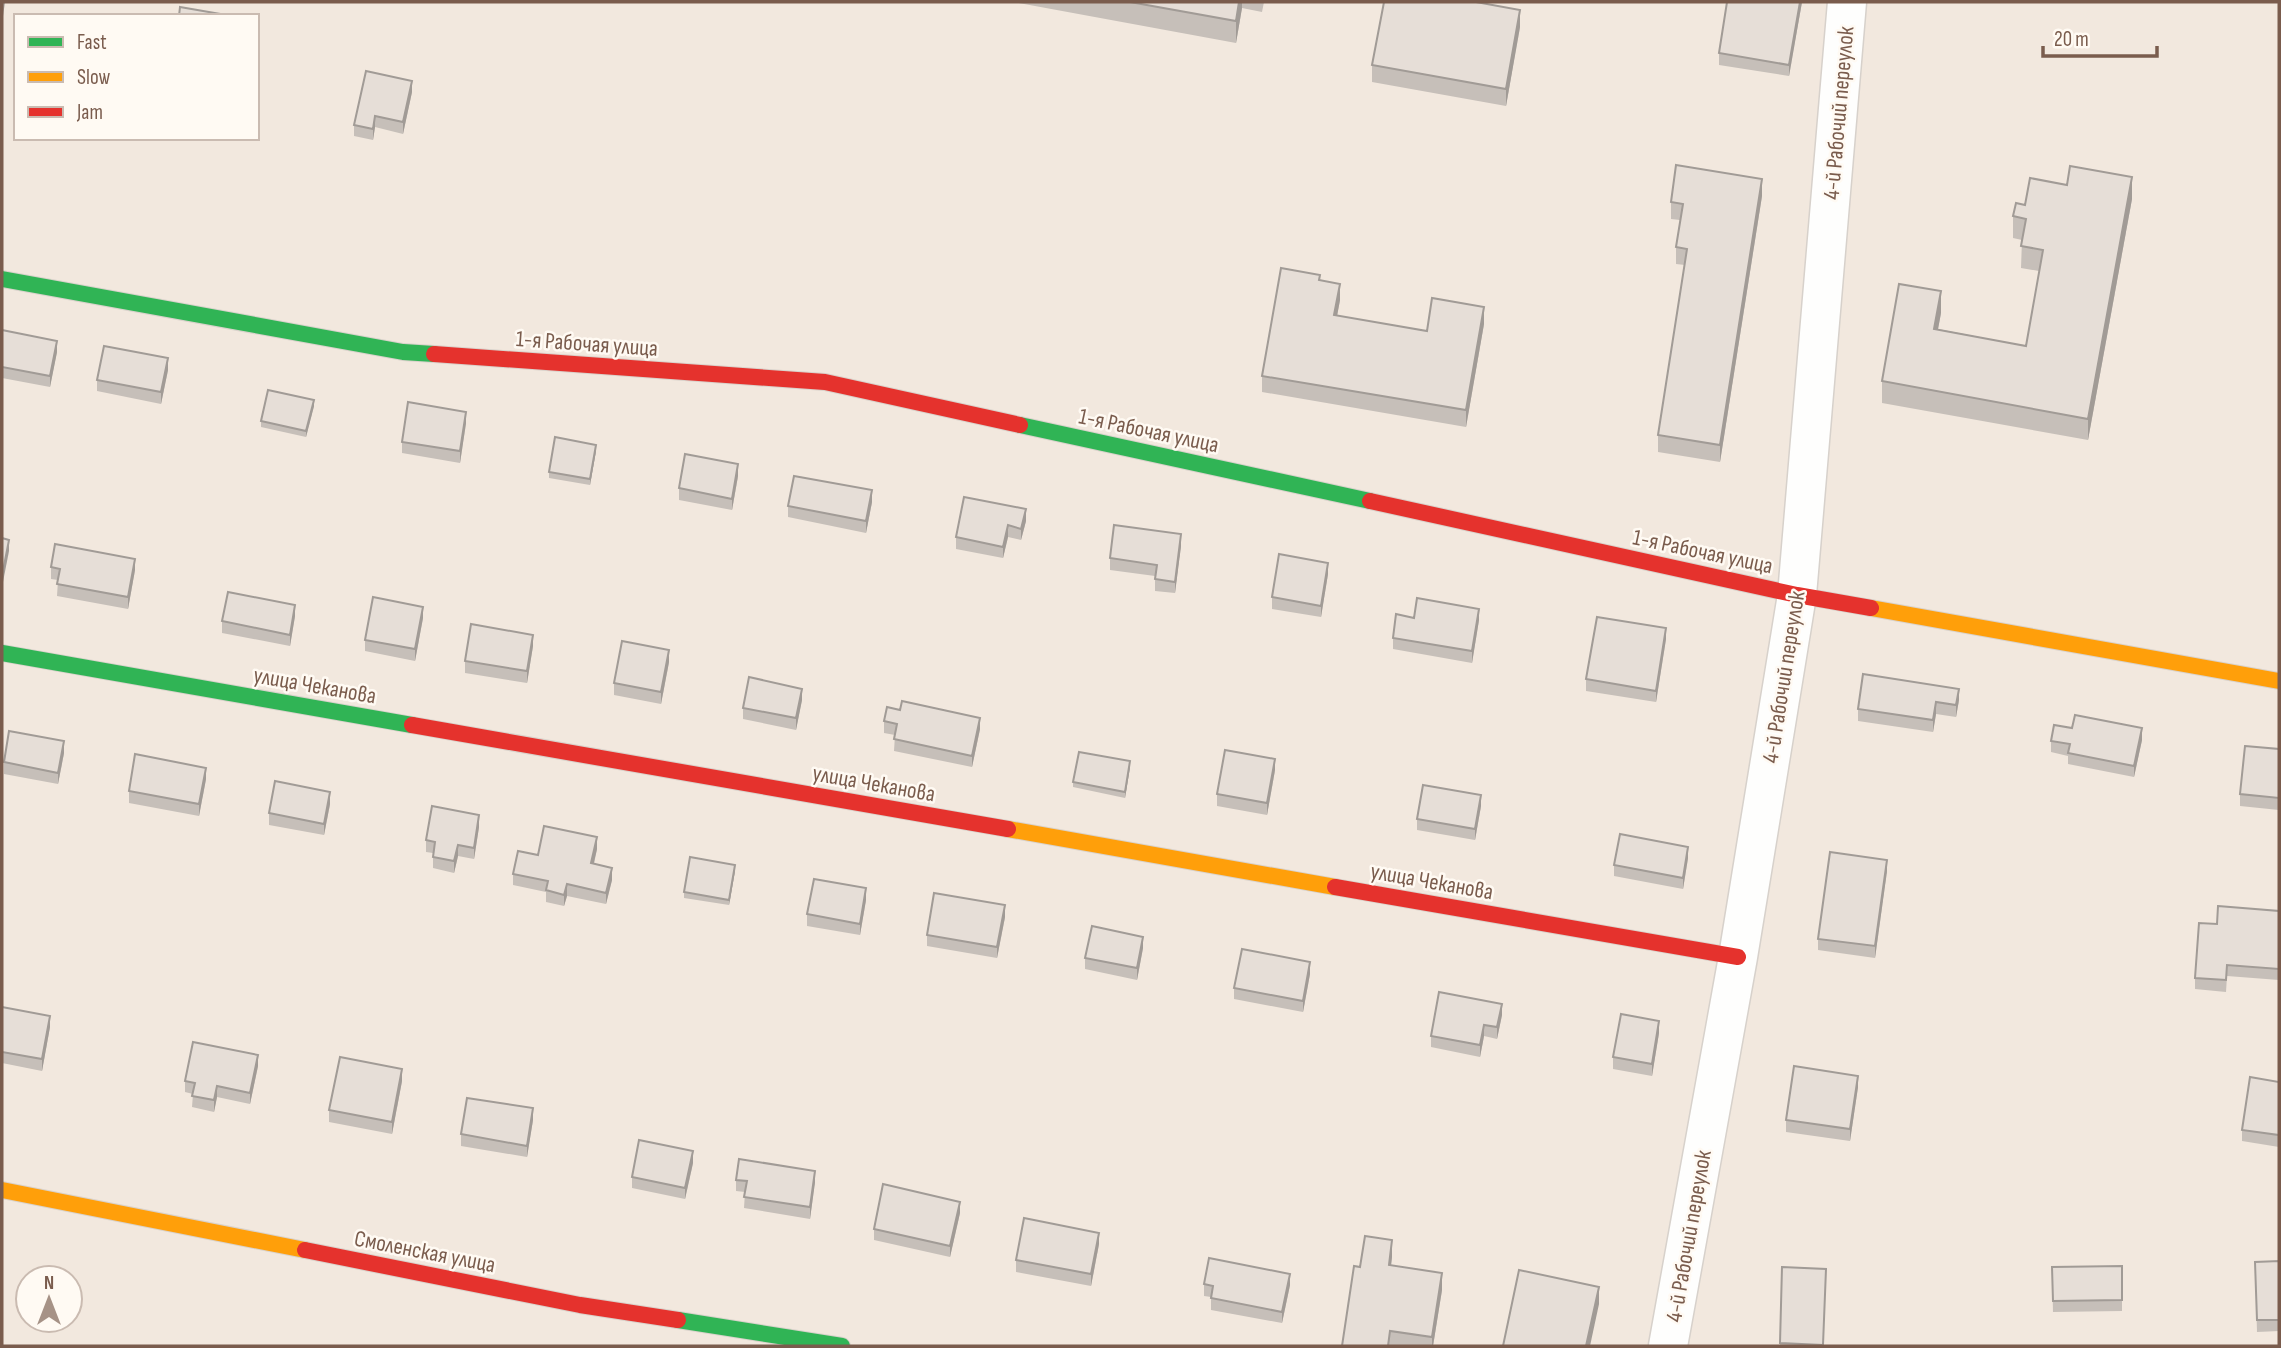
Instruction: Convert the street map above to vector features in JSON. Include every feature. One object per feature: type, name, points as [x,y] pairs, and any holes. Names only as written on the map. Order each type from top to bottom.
[{"type":"street","name":"4-й Рабочий переулок","points":[[1668,1346],[1738,957],[1797,595],[1847,2]]},
{"type":"street","name":"1-я Рабочая улица","points":[[2,279],[403,352],[825,382],[1797,595],[2279,681]]},
{"type":"street","name":"улица Чеканова","points":[[2,653],[1738,957]]},
{"type":"street","name":"Смоленская улица","points":[[2,1190],[580,1306],[842,1346]]},
{"type":"shaded area","points":[[2,2],[2279,2],[2279,1346],[2,1346]]},
{"type":"building","points":[[1130,2],[1239,2],[1236,21]]},
{"type":"building","points":[[1384,2],[1476,2],[1520,10],[1506,89],[1372,65]]},
{"type":"building","points":[[1727,2],[1800,2],[1789,65],[1719,53]]},
{"type":"building","points":[[180,7],[220,14],[179,14]]},
{"type":"building","points":[[366,71],[412,81],[403,122],[375,116],[373,129],[354,125]]},
{"type":"building","points":[[1676,165],[1762,179],[1720,445],[1658,435],[1687,249],[1676,247],[1683,204],[1671,202]]},
{"type":"building","points":[[2070,166],[2132,177],[2088,419],[1882,381],[1899,284],[1941,291],[1934,329],[2026,346],[2043,250],[2021,246],[2026,219],[2013,216],[2016,203],[2025,205],[2030,178],[2067,185]]},
{"type":"building","points":[[1281,268],[1320,275],[1319,280],[1340,284],[1334,315],[1427,331],[1432,298],[1484,307],[1466,410],[1262,376]]},
{"type":"building","points":[[2,330],[57,341],[50,376],[2,367]]},
{"type":"building","points":[[104,346],[168,358],[161,392],[97,380]]},
{"type":"building","points":[[268,390],[314,400],[306,431],[261,421]]},
{"type":"building","points":[[408,402],[466,412],[460,451],[402,442]]},
{"type":"building","points":[[555,437],[596,445],[590,479],[549,472]]},
{"type":"building","points":[[685,454],[738,464],[732,499],[679,488]]},
{"type":"building","points":[[794,476],[872,490],[866,521],[788,506]]},
{"type":"building","points":[[964,497],[1026,509],[1021,529],[1008,525],[1003,547],[956,537]]},
{"type":"building","points":[[1114,525],[1181,534],[1175,582],[1155,579],[1157,565],[1110,558]]},
{"type":"building","points":[[2,538],[9,540],[2,576]]},
{"type":"building","points":[[55,544],[135,559],[128,597],[57,584],[60,569],[51,567]]},
{"type":"building","points":[[1279,554],[1328,563],[1321,606],[1272,597]]},
{"type":"building","points":[[228,592],[295,605],[290,635],[222,621]]},
{"type":"building","points":[[373,597],[423,607],[415,649],[365,640]]},
{"type":"building","points":[[1417,598],[1479,609],[1472,651],[1393,638],[1396,614],[1414,618]]},
{"type":"building","points":[[1597,617],[1666,628],[1656,691],[1586,679]]},
{"type":"building","points":[[471,624],[533,635],[527,671],[465,661]]},
{"type":"building","points":[[622,641],[669,650],[661,692],[614,683]]},
{"type":"building","points":[[1863,674],[1959,689],[1956,705],[1936,702],[1933,720],[1858,709]]},
{"type":"building","points":[[749,677],[802,689],[796,718],[743,708]]},
{"type":"building","points":[[902,701],[980,718],[972,756],[894,739],[897,724],[884,721],[887,707],[900,710]]},
{"type":"building","points":[[2075,715],[2142,728],[2134,766],[2068,753],[2070,744],[2051,741],[2054,725],[2072,728]]},
{"type":"building","points":[[9,731],[64,741],[58,773],[4,762]]},
{"type":"building","points":[[2245,746],[2279,749],[2279,798],[2240,794]]},
{"type":"building","points":[[1225,750],[1275,759],[1267,803],[1217,794]]},
{"type":"building","points":[[1079,752],[1130,761],[1125,792],[1073,782]]},
{"type":"building","points":[[135,754],[206,768],[199,804],[129,791]]},
{"type":"building","points":[[275,781],[330,792],[324,824],[269,813]]},
{"type":"building","points":[[1423,785],[1481,795],[1475,829],[1417,819]]},
{"type":"building","points":[[432,806],[479,815],[474,848],[458,845],[454,861],[433,857],[435,842],[426,840]]},
{"type":"building","points":[[544,826],[597,837],[591,863],[612,868],[606,893],[567,884],[564,895],[546,890],[548,881],[513,874],[518,851],[538,855]]},
{"type":"building","points":[[1620,834],[1688,847],[1683,878],[1614,865]]},
{"type":"building","points":[[1830,852],[1887,860],[1875,946],[1818,939]]},
{"type":"building","points":[[690,857],[735,865],[729,900],[684,892]]},
{"type":"building","points":[[814,879],[866,888],[860,924],[807,914]]},
{"type":"building","points":[[934,893],[1005,905],[997,947],[927,935]]},
{"type":"building","points":[[2218,906],[2279,911],[2279,969],[2227,965],[2226,980],[2195,978],[2199,923],[2217,924]]},
{"type":"building","points":[[1092,926],[1143,937],[1137,968],[1085,958]]},
{"type":"building","points":[[1242,949],[1310,962],[1303,1001],[1234,988]]},
{"type":"building","points":[[1439,992],[1502,1004],[1497,1027],[1484,1025],[1480,1045],[1431,1036]]},
{"type":"building","points":[[2,1007],[50,1016],[42,1059],[2,1052]]},
{"type":"building","points":[[1621,1014],[1659,1021],[1652,1064],[1613,1057]]},
{"type":"building","points":[[193,1042],[258,1055],[250,1093],[217,1086],[214,1100],[192,1096],[195,1083],[185,1081]]},
{"type":"building","points":[[340,1057],[402,1069],[392,1122],[329,1110]]},
{"type":"building","points":[[1794,1066],[1858,1076],[1850,1129],[1786,1120]]},
{"type":"building","points":[[2250,1077],[2279,1082],[2279,1135],[2242,1130]]},
{"type":"building","points":[[467,1098],[533,1108],[527,1146],[461,1134]]},
{"type":"building","points":[[639,1140],[693,1151],[685,1188],[632,1177]]},
{"type":"building","points":[[739,1159],[815,1171],[810,1207],[744,1197],[747,1181],[736,1180]]},
{"type":"building","points":[[883,1184],[960,1202],[950,1246],[874,1229]]},
{"type":"building","points":[[1024,1218],[1099,1233],[1091,1274],[1016,1260]]},
{"type":"building","points":[[1365,1236],[1392,1240],[1389,1265],[1442,1273],[1432,1337],[1390,1331],[1388,1346],[1342,1346],[1354,1266],[1360,1267]]},
{"type":"building","points":[[1209,1258],[1290,1274],[1282,1312],[1211,1298],[1213,1286],[1204,1284]]},
{"type":"building","points":[[2279,1261],[2279,1320],[2257,1320],[2255,1262]]},
{"type":"building","points":[[2122,1266],[2122,1300],[2053,1301],[2052,1267]]},
{"type":"building","points":[[1782,1267],[1826,1269],[1823,1345],[1780,1343]]},
{"type":"building","points":[[1519,1270],[1599,1287],[1586,1346],[1503,1346]]},
{"type":"traffic: fast","points":[[2,279],[403,352],[434,354]]},
{"type":"traffic: fast","points":[[1020,425],[1370,501]]},
{"type":"traffic: fast","points":[[2,653],[412,725]]},
{"type":"traffic: fast","points":[[678,1320],[842,1346]]},
{"type":"traffic: slow","points":[[1871,608],[2279,681]]},
{"type":"traffic: slow","points":[[1008,829],[1335,887]]},
{"type":"traffic: slow","points":[[2,1190],[305,1250]]},
{"type":"traffic: jam","points":[[434,354],[825,382],[1020,425]]},
{"type":"traffic: jam","points":[[1370,501],[1797,595],[1871,608]]},
{"type":"traffic: jam","points":[[412,725],[1008,829]]},
{"type":"traffic: jam","points":[[1335,887],[1738,957]]},
{"type":"traffic: jam","points":[[305,1250],[580,1305],[678,1320]]}]
